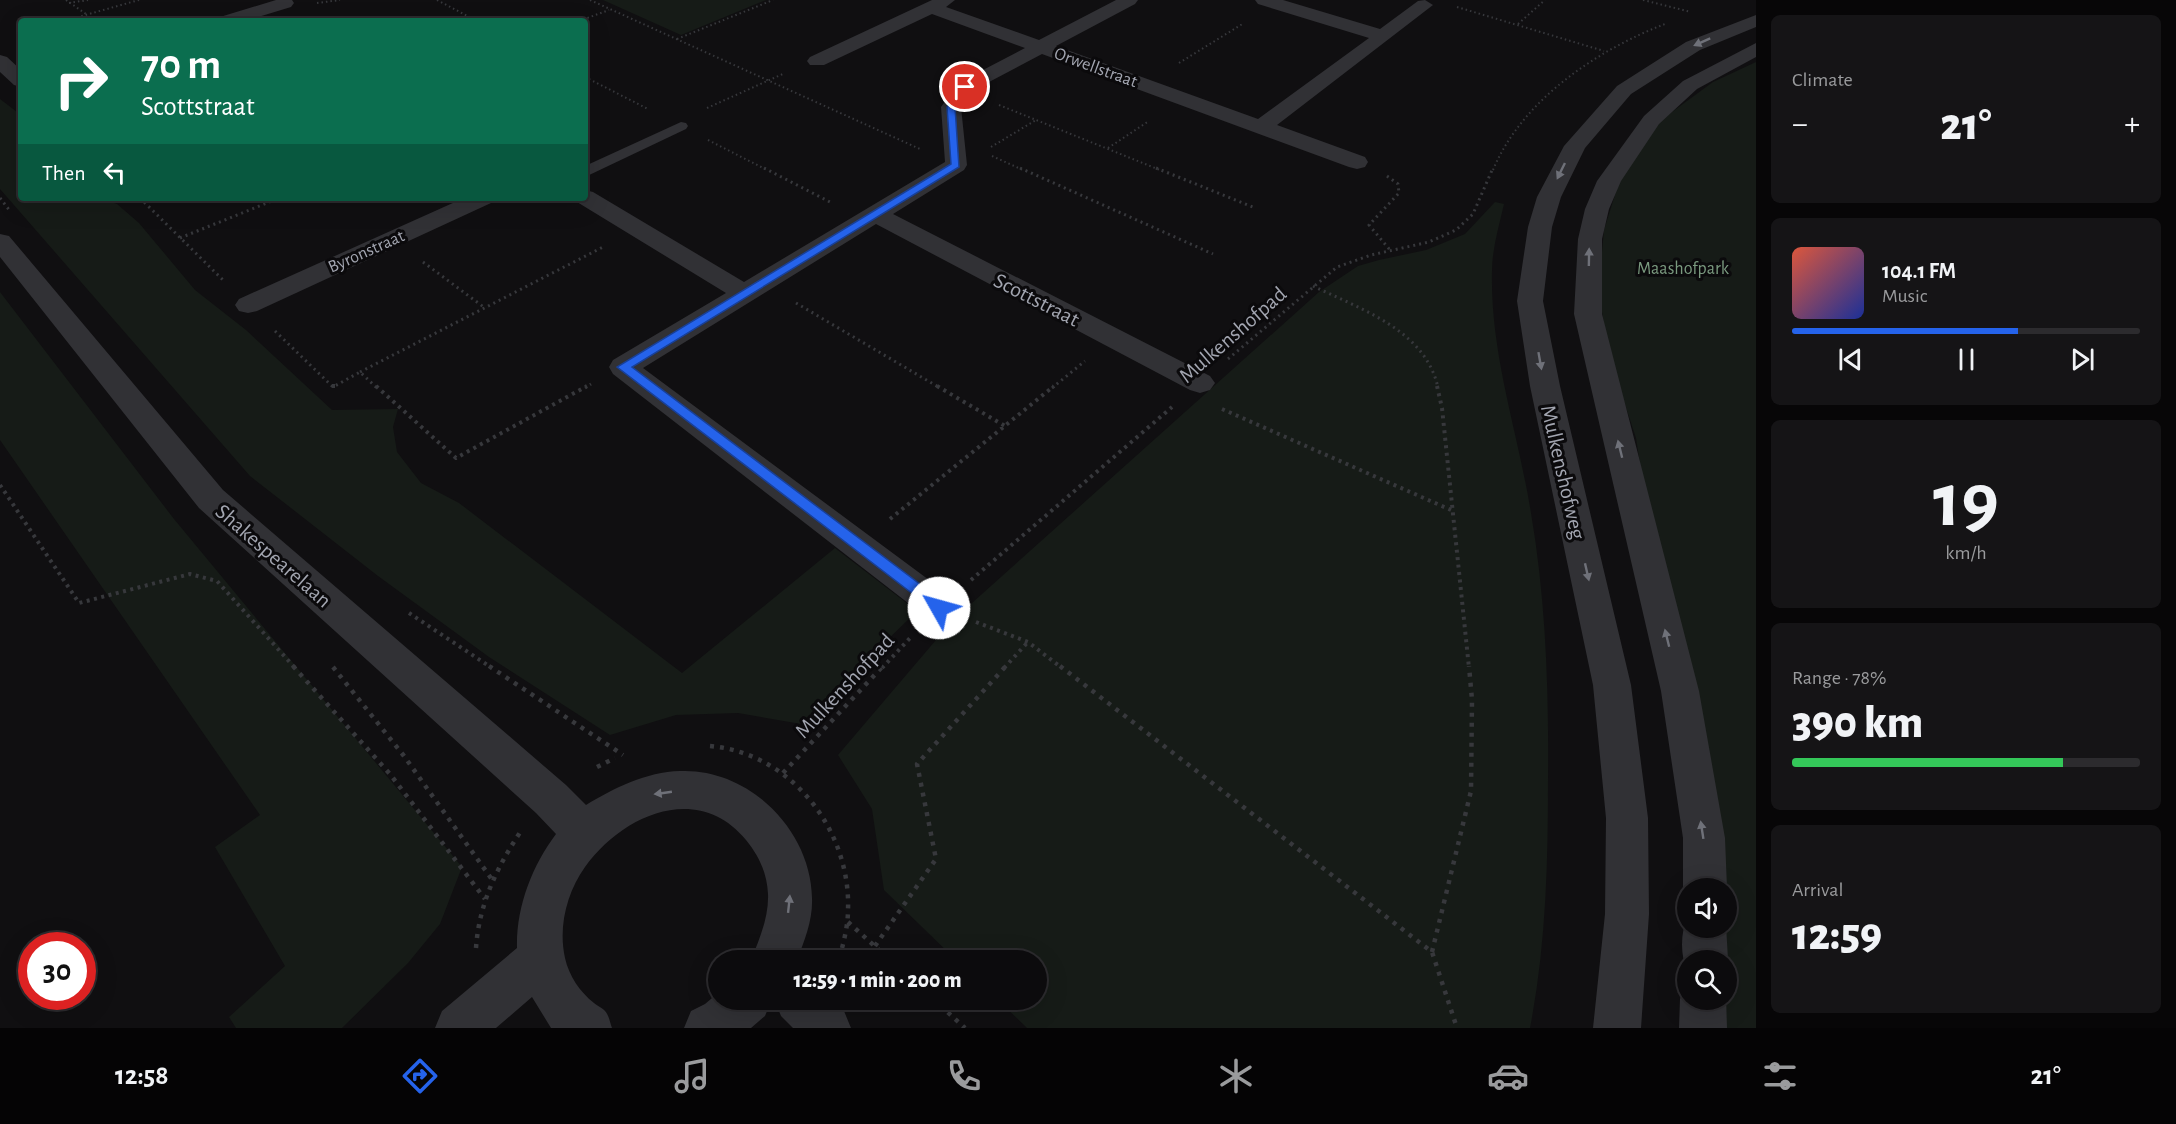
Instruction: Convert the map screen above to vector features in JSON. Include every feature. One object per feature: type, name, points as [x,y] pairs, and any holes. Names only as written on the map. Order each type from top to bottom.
[{"type":"street","points":[[939,608],[623,367],[956,165],[951,107],[962,91],[1129,0]]},
{"type":"street","points":[[1270,2],[1383,36]]},
{"type":"street","points":[[817,61],[938,4]]},
{"type":"street","name":"Orwellstraat","points":[[938,4],[1041,48],[1357,162]]},
{"type":"street","points":[[1262,127],[1424,5]]},
{"type":"street","points":[[239,18],[288,7]]},
{"type":"street","name":"Mulkenshofweg","points":[[1617,1028],[1627,914],[1627,818],[1613,696],[1545,386],[1530,302],[1540,227],[1549,197],[1575,146],[1624,90],[1693,46],[1748,29]]},
{"type":"street","points":[[1705,878],[1704,838],[1680,691],[1588,314],[1590,239],[1597,209],[1609,181],[1651,120],[1690,85],[1756,49]]},
{"type":"street","points":[[0,61],[18,78]]},
{"type":"street","points":[[588,199],[638,229],[753,288]]},
{"type":"street","name":"Byronstraat","points":[[248,305],[476,201]]},
{"type":"street","name":"Scottstraat","points":[[870,217],[1200,383]]},
{"type":"street","name":"Shakespearelaan","points":[[7,228],[211,499],[537,787],[584,833]]},
{"type":"street","points":[[583,1027],[555,996],[541,958],[539,924],[547,891],[562,860],[584,833],[614,810],[646,795],[681,790],[714,794],[743,808],[767,830],[784,860],[790,895],[785,933],[778,950]]},
{"type":"street","points":[[459,1028],[541,958]]},
{"type":"street","points":[[809,1010],[827,1028]]},
{"type":"street","points":[[1703,1028],[1704,1010]]},
{"type":"lane","points":[[588,170],[679,125]]},
{"type":"path","points":[[66,0],[86,15]]},
{"type":"path","points":[[69,3],[88,0]]},
{"type":"path","points":[[75,18],[139,0]]},
{"type":"path","points":[[436,0],[471,18]]},
{"type":"path","points":[[590,0],[956,165]]},
{"type":"path","points":[[676,39],[773,0]]},
{"type":"path","points":[[1518,25],[1545,0]]},
{"type":"path","points":[[1643,0],[1696,13],[1684,17]]},
{"type":"path","points":[[1144,85],[1270,2]]},
{"type":"path","points":[[1424,5],[1445,3],[1604,51]]},
{"type":"path","points":[[587,18],[610,9]]},
{"type":"path","name":"Mulkenshofpad","points":[[783,773],[939,608],[1313,286],[1342,265],[1390,250],[1425,243],[1456,230],[1478,210],[1500,154],[1544,99],[1604,51],[1640,32],[1673,21]]},
{"type":"path","points":[[588,78],[679,125],[870,217]]},
{"type":"path","points":[[679,125],[767,80]]},
{"type":"path","points":[[962,91],[1255,208]]},
{"type":"path","points":[[1107,149],[1182,99]]},
{"type":"path","points":[[1036,120],[982,152],[1213,254]]},
{"type":"path","points":[[1357,162],[1388,176],[1398,184],[1399,193],[1369,225],[1390,250]]},
{"type":"path","points":[[0,198],[7,228]]},
{"type":"path","points":[[143,201],[333,387],[638,229]]},
{"type":"path","points":[[180,238],[272,201]]},
{"type":"path","points":[[392,240],[485,308]]},
{"type":"path","points":[[1313,286],[1385,322],[1414,343],[1431,365],[1442,408],[1472,700],[1471,791],[1432,952],[1457,1028]]},
{"type":"path","points":[[753,288],[1005,426]]},
{"type":"path","points":[[858,545],[1113,338]]},
{"type":"path","points":[[360,372],[456,458],[623,367]]},
{"type":"path","points":[[1200,383],[1200,400],[1452,511]]},
{"type":"path","points":[[0,485],[78,603],[190,574],[217,581],[390,774],[485,899]]},
{"type":"path","points":[[399,607],[624,755]]},
{"type":"path","points":[[939,608],[1028,642],[1432,952]]},
{"type":"path","points":[[875,946],[936,859],[916,764],[1028,642]]},
{"type":"path","points":[[841,950],[848,922],[879,950]]},
{"type":"path","points":[[945,1010],[965,1028]]},
{"type":"green space","points":[[603,0],[766,0],[681,35]]},
{"type":"green space","name":"Maashofpark","points":[[1756,62],[1756,1028],[1715,1028],[1714,1010],[1737,1010],[1737,950],[1721,950],[1715,938],[1737,938],[1737,878],[1704,878],[1636,438],[1611,362],[1599,294],[1604,230],[1619,182],[1661,120],[1713,82]]},
{"type":"green space","points":[[0,99],[18,113],[18,201],[108,201],[117,204],[139,223],[195,290],[246,330],[332,410],[398,409],[393,427],[397,452],[421,483],[459,503],[682,673],[835,548],[917,611],[801,724],[738,713],[676,715],[610,735],[489,657],[378,576],[250,476],[0,189]]},
{"type":"green space","points":[[1495,202],[1504,204],[1492,263],[1495,332],[1526,483],[1536,546],[1547,680],[1547,873],[1540,966],[1530,1028],[1027,1028],[1008,1010],[1047,1010],[1047,950],[946,950],[884,890],[872,809],[838,755],[953,620],[1319,292],[1358,266],[1426,250],[1465,234]]},
{"type":"green space","points":[[0,292],[174,519],[462,867],[440,924],[408,963],[342,1028],[236,1028],[229,1017],[285,966],[215,847],[260,815],[0,440]]},
{"type":"route","points":[[939,608],[623,367],[956,165],[951,107],[965,87]]}]
